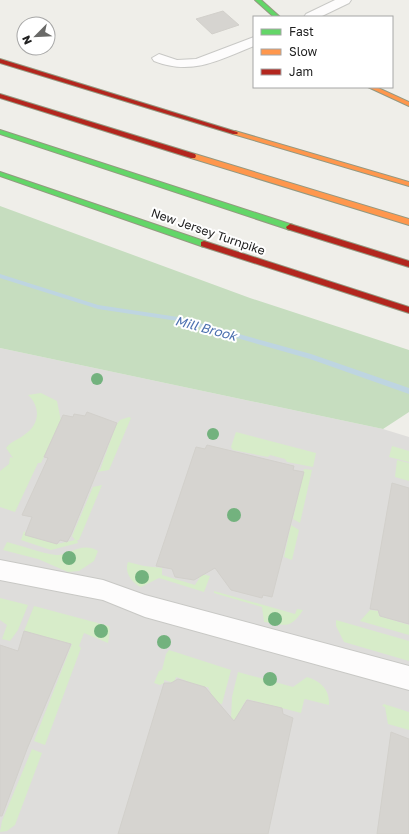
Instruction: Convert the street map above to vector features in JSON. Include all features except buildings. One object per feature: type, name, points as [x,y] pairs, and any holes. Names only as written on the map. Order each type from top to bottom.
[{"type":"main road","points":[[258,0],[276,16]]},
{"type":"main road","points":[[0,61],[144,106],[409,184]]},
{"type":"main road","points":[[373,88],[409,104]]},
{"type":"main road","points":[[0,96],[112,132],[409,222]]},
{"type":"main road","points":[[0,132],[276,223],[409,264]]},
{"type":"main road","name":"New Jersey Turnpike","points":[[0,174],[254,261],[409,310]]},
{"type":"street","points":[[312,16],[345,0]]},
{"type":"street","points":[[159,58],[177,64],[197,62],[213,58],[253,41]]},
{"type":"street","points":[[0,570],[103,590],[145,606],[409,678]]},
{"type":"shaded area","points":[[0,348],[383,429],[409,437],[409,834],[0,834]]},
{"type":"green space","points":[[0,206],[250,298],[409,350],[409,412],[383,429],[0,348]]},
{"type":"green space","points":[[41,393],[57,401],[61,421],[41,463],[38,463],[15,512],[0,507],[0,471],[9,464],[10,457],[13,458],[6,448],[29,431],[36,421],[37,410],[28,395]]},
{"type":"green space","points":[[129,417],[131,418],[109,470],[97,472],[100,470],[116,425],[120,420]]},
{"type":"green space","points":[[236,432],[316,453],[313,467],[287,462],[285,459],[270,455],[268,457],[233,450],[231,447]]},
{"type":"green space","points":[[392,446],[409,451],[409,462],[389,457]]},
{"type":"green space","points":[[397,460],[409,463],[409,481],[395,477]]},
{"type":"green space","points":[[304,469],[312,470],[300,523],[293,519]]},
{"type":"green space","points":[[102,485],[79,540],[77,540],[78,543],[51,550],[21,540],[24,531],[29,536],[57,544],[75,540],[72,536],[93,487]]},
{"type":"green space","points":[[291,525],[299,530],[292,560],[284,557]]},
{"type":"green space","points":[[7,542],[56,555],[61,555],[80,548],[92,548],[98,551],[94,561],[79,571],[68,572],[38,559],[3,550]]},
{"type":"green space","points":[[128,562],[162,568],[162,575],[195,585],[202,574],[210,576],[204,592],[159,578],[141,587],[130,577],[127,570]]},
{"type":"green space","points":[[214,591],[295,614],[297,609],[303,610],[294,621],[286,625],[264,622],[262,607],[214,593]]},
{"type":"green space","points":[[0,598],[28,605],[18,630],[10,641],[2,639],[7,625],[0,620]]},
{"type":"green space","points":[[34,606],[109,626],[110,630],[108,643],[84,633],[79,646],[81,648],[45,745],[34,741],[72,644],[24,631]]},
{"type":"green space","points":[[370,610],[378,611],[379,616],[409,625],[409,635],[360,621]]},
{"type":"green space","points":[[336,620],[409,641],[409,661],[344,642],[336,626]]},
{"type":"green space","points":[[169,650],[231,670],[222,704],[209,701],[211,693],[208,687],[196,685],[176,677],[174,683],[164,680],[164,683],[160,685],[154,683],[159,671],[162,670],[166,654]]},
{"type":"green space","points":[[238,672],[293,687],[307,677],[324,687],[328,695],[329,705],[305,699],[301,713],[247,699],[241,710],[244,722],[231,719],[232,697]]},
{"type":"green space","points":[[384,704],[409,712],[409,730],[388,724],[385,707],[382,706]]},
{"type":"green space","points":[[32,749],[42,753],[15,825],[7,831],[0,832],[2,821]]},
{"type":"waterway","name":"Mill Brook","points":[[0,276],[98,307],[178,319],[311,357],[409,391]]},
{"type":"traffic: fast","points":[[258,0],[276,16]]},
{"type":"traffic: fast","points":[[0,132],[290,227]]},
{"type":"traffic: fast","points":[[0,174],[204,244]]},
{"type":"traffic: slow","points":[[373,88],[409,104]]},
{"type":"traffic: slow","points":[[235,133],[409,184]]},
{"type":"traffic: slow","points":[[193,156],[409,222]]},
{"type":"traffic: jam","points":[[0,61],[235,133]]},
{"type":"traffic: jam","points":[[0,96],[193,156]]},
{"type":"traffic: jam","points":[[290,227],[409,264]]},
{"type":"traffic: jam","points":[[204,244],[409,310]]}]
